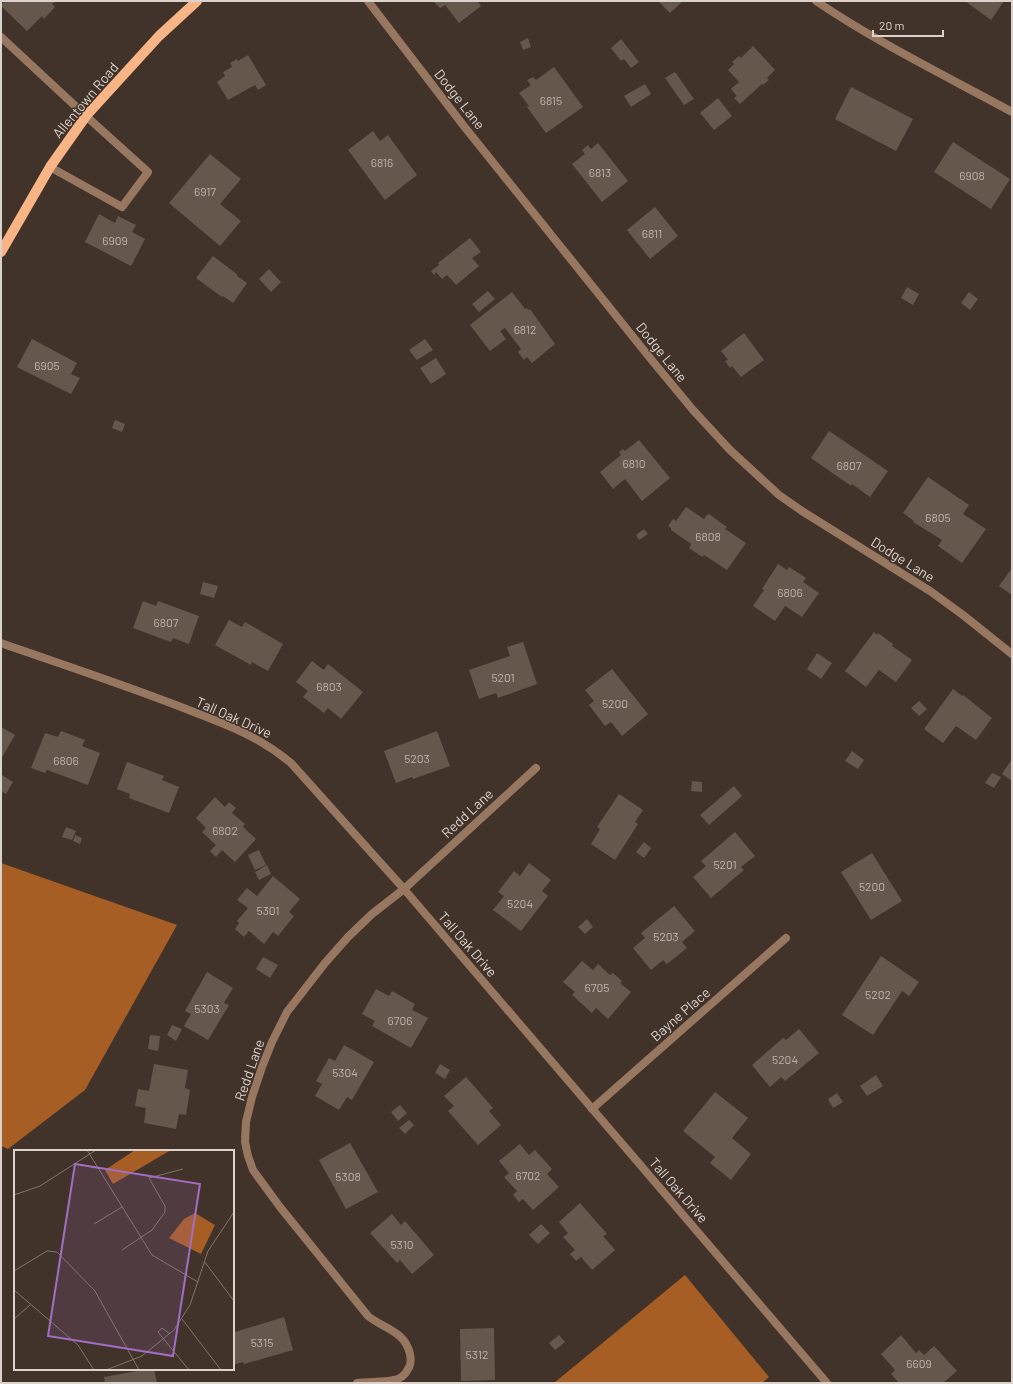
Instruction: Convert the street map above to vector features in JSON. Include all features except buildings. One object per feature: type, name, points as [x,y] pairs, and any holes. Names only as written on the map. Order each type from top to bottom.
[{"type":"main road","name":"Allentown Road","points":[[1,252],[50,167],[86,116],[159,36],[197,1]]},
{"type":"street","name":"Dodge Lane","points":[[368,1],[463,125],[650,358],[693,410],[730,450],[779,495],[802,512],[930,591],[1012,654]]},
{"type":"street","points":[[816,1],[898,50],[1012,112]]},
{"type":"street","points":[[1,37],[148,172],[122,207],[50,167]]},
{"type":"street","name":"Tall Oak Drive","points":[[1,643],[135,690],[238,730],[260,740],[276,750],[300,772],[404,889],[828,1383]]},
{"type":"street","name":"Redd Lane","points":[[357,1383],[395,1380],[405,1375],[410,1366],[410,1356],[407,1346],[401,1336],[395,1331],[376,1322],[368,1316],[280,1207],[253,1170],[248,1156],[246,1142],[246,1122],[252,1097],[262,1067],[287,1012],[325,963],[348,937],[372,914],[404,889],[536,768]]},
{"type":"street","name":"Bayne Place","points":[[592,1109],[786,938]]},
{"type":"shaded area","points":[[1,863],[177,925],[85,1090],[8,1149],[1,1146]]},
{"type":"shaded area","points":[[685,1275],[769,1377],[762,1383],[554,1383]]}]
